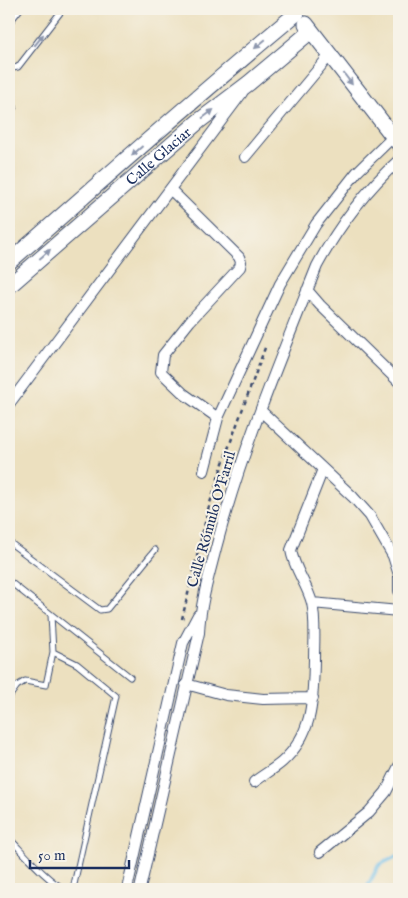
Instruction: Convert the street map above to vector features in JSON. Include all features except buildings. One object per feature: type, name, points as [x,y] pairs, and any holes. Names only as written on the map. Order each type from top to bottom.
[{"type":"street","points":[[204,470],[218,418],[280,284],[316,224],[357,172],[397,137],[296,11]]},
{"type":"street","name":"Calle Glaciar","points":[[9,262],[296,11]]},
{"type":"street","name":"Calle Glaciar","points":[[9,286],[199,121],[249,83],[311,30]]},
{"type":"street","points":[[245,157],[330,55]]},
{"type":"street","points":[[9,404],[249,83]]},
{"type":"street","name":"Calle Rómulo O'Farril","points":[[140,889],[199,633],[200,612],[223,524],[244,458],[317,266],[328,245],[345,220],[399,160]]},
{"type":"street","points":[[170,189],[239,257],[241,262],[240,267],[163,355],[161,372],[184,394],[218,418]]},
{"type":"street","points":[[307,290],[399,382]]},
{"type":"street","points":[[261,411],[353,497],[370,516],[393,556],[399,575],[399,591]]},
{"type":"street","points":[[254,782],[282,762],[296,746],[307,728],[313,698],[314,628],[312,603],[304,582],[293,563],[291,550],[323,469]]},
{"type":"street","points":[[312,603],[399,611]]},
{"type":"street","points":[[127,889],[182,643],[200,612]]},
{"type":"street","points":[[186,684],[226,695],[244,697],[264,699],[313,698]]},
{"type":"street","points":[[320,852],[370,812],[386,792],[399,766]]},
{"type":"lane","points":[[9,23],[20,9]]},
{"type":"lane","points":[[9,64],[13,68],[18,67],[63,9]]},
{"type":"lane","points":[[9,113],[14,107]]},
{"type":"lane","points":[[391,168],[399,176]]},
{"type":"lane","points":[[9,542],[100,610],[107,609],[155,550]]},
{"type":"lane","points":[[9,581],[130,677]]},
{"type":"lane","points":[[9,697],[17,686],[25,681],[46,685],[53,652],[51,615]]},
{"type":"lane","points":[[53,652],[77,664],[116,696],[73,889]]},
{"type":"lane","points":[[9,838],[46,876],[59,887],[65,889]]},
{"type":"waterway","points":[[366,889],[379,865],[399,855]]}]
